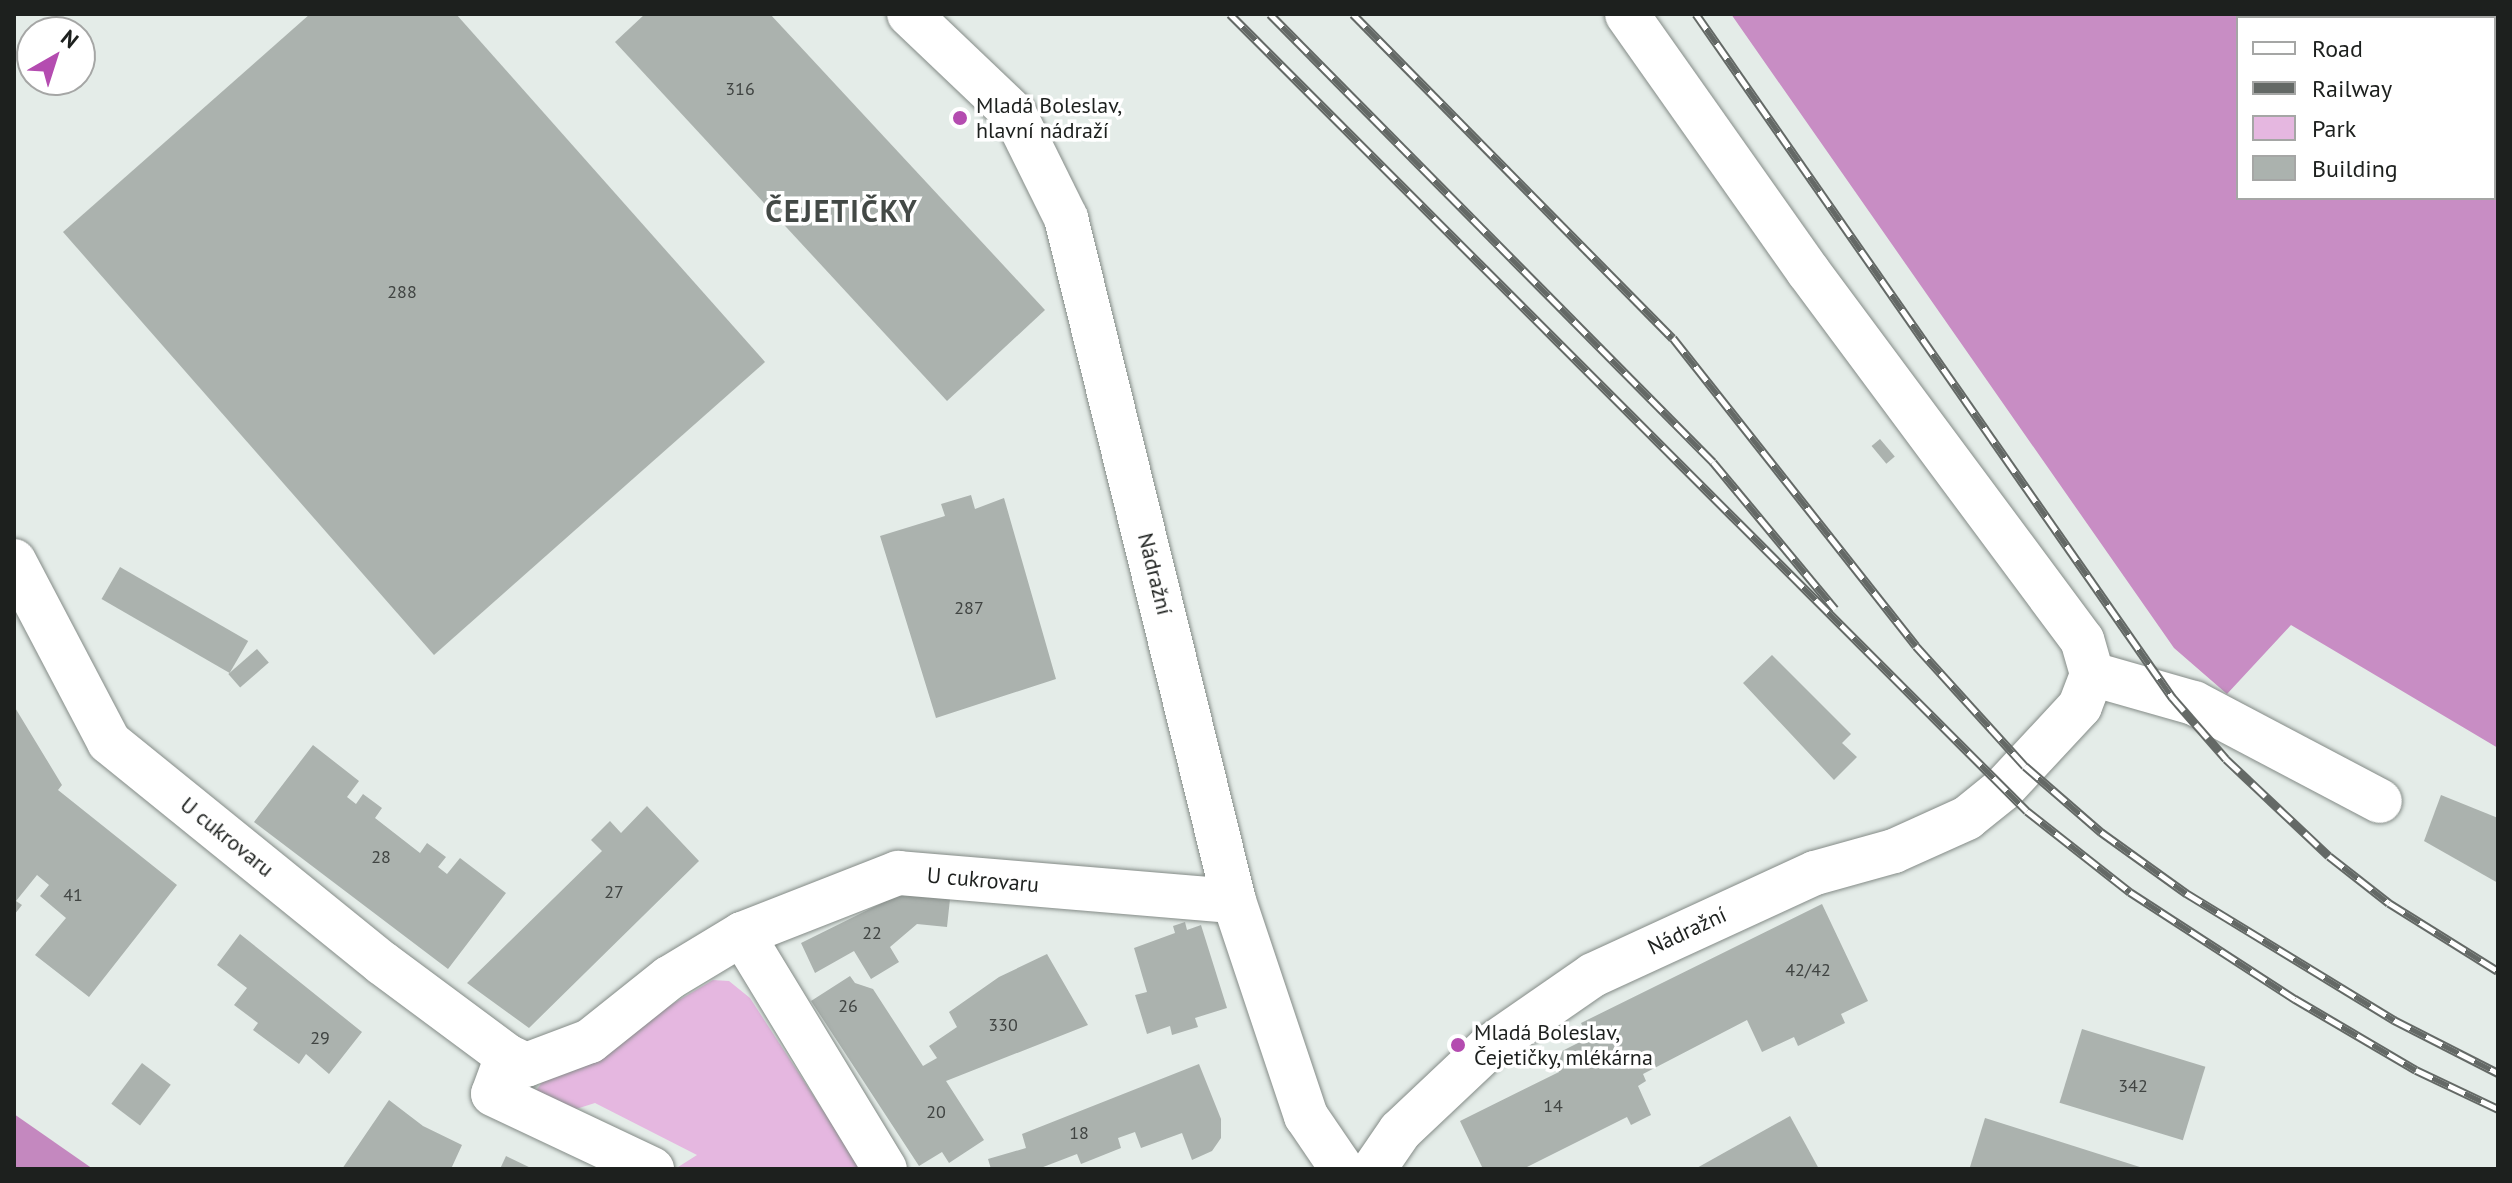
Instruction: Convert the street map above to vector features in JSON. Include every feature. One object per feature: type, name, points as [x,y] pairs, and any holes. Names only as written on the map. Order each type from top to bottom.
[{"type":"street","name":"Nádražní","points":[[909,14],[1015,115],[1066,218],[1234,901],[1306,1116],[1342,1169]]},
{"type":"street","points":[[1627,14],[1808,271],[2082,640],[2092,674],[2194,703],[2380,801]]},
{"type":"street","name":"U cukrovaru","points":[[14,561],[109,742],[382,963],[507,1056],[526,1065],[590,1041],[669,978],[742,934],[898,873],[1234,901]]},
{"type":"street","name":"Nádražní","points":[[1374,1169],[1400,1131],[1489,1047],[1593,975],[1815,873],[1894,851],[1967,818],[1988,804],[2080,706],[2092,674]]},
{"type":"street","points":[[742,934],[885,1169]]},
{"type":"street","points":[[507,1056],[493,1094],[652,1169]]},
{"type":"green space","points":[[713,980],[729,981],[750,998],[861,1169],[675,1169],[697,1155],[595,1103],[557,1115],[535,1092],[543,1081],[606,1055],[652,1016]]},
{"type":"shaded area","points":[[1731,14],[2498,14],[2498,748],[2291,625],[2227,694],[2174,648]]},
{"type":"shaded area","points":[[14,1114],[93,1169],[14,1169]]},
{"type":"building","points":[[310,14],[456,14],[765,362],[434,655],[63,232]]},
{"type":"building","points":[[645,14],[770,14],[1045,310],[947,401],[615,42]]},
{"type":"building","points":[[1880,439],[1895,457],[1886,464],[1872,446]]},
{"type":"building","points":[[971,495],[975,509],[1004,498],[1056,679],[936,718],[880,536],[945,516],[941,504]]},
{"type":"building","points":[[120,567],[248,641],[230,673],[102,599]]},
{"type":"building","points":[[257,649],[269,663],[240,688],[228,674]]},
{"type":"building","points":[[1772,655],[1851,734],[1842,743],[1857,757],[1834,780],[1743,683]]},
{"type":"building","points":[[14,706],[62,785],[58,790],[177,885],[89,997],[35,955],[66,918],[40,896],[49,885],[37,875],[16,901],[22,905],[14,915]]},
{"type":"building","points":[[313,745],[359,781],[347,797],[356,804],[363,794],[382,808],[375,818],[420,853],[427,843],[446,857],[438,867],[447,874],[460,858],[506,893],[448,969],[254,822]]},
{"type":"building","points":[[2441,795],[2498,818],[2498,883],[2424,841]]},
{"type":"building","points":[[647,806],[699,861],[529,1028],[467,983],[602,851],[591,840],[610,821],[621,833]]},
{"type":"building","points":[[900,894],[950,899],[947,927],[917,924],[890,947],[899,962],[871,979],[854,951],[815,973],[801,943]]},
{"type":"building","points":[[1822,904],[1868,1001],[1841,1014],[1845,1023],[1798,1046],[1794,1037],[1762,1052],[1747,1020],[1643,1074],[1646,1081],[1638,1086],[1651,1115],[1631,1125],[1627,1117],[1523,1169],[1483,1169],[1460,1121],[1559,1072],[1552,1056],[1588,1038],[1581,1023]]},
{"type":"building","points":[[1185,922],[1187,930],[1201,925],[1227,1008],[1195,1018],[1198,1027],[1172,1035],[1170,1026],[1147,1034],[1135,995],[1147,992],[1134,948],[1175,933],[1173,926]]},
{"type":"building","points":[[240,934],[362,1032],[329,1074],[306,1054],[299,1064],[253,1030],[258,1023],[234,1005],[247,988],[217,965]]},
{"type":"building","points":[[1047,954],[1088,1025],[946,1081],[984,1140],[949,1163],[942,1152],[919,1166],[811,1001],[850,976],[855,983],[873,989],[923,1066],[937,1058],[929,1046],[957,1027],[949,1012],[999,977]]},
{"type":"building","points":[[2082,1029],[2205,1067],[2183,1140],[2059,1103]]},
{"type":"building","points":[[142,1063],[171,1085],[140,1125],[111,1104]]},
{"type":"building","points":[[1199,1064],[1221,1119],[1221,1138],[1212,1151],[1192,1160],[1182,1133],[1141,1148],[1135,1132],[1118,1138],[1121,1148],[1081,1164],[1077,1154],[1038,1169],[991,1169],[988,1159],[1026,1148],[1022,1134]]},
{"type":"building","points":[[389,1100],[423,1126],[462,1145],[451,1169],[342,1169]]},
{"type":"building","points":[[1790,1116],[1819,1169],[1695,1169]]},
{"type":"building","points":[[1985,1118],[2143,1168],[2143,1169],[1970,1167]]},
{"type":"building","points":[[506,1156],[533,1169],[500,1169]]},
{"type":"railway","points":[[1230,14],[2027,811],[2130,892],[2295,999],[2416,1070],[2498,1109]]},
{"type":"railway","points":[[1270,14],[1713,462],[1835,609]]},
{"type":"railway","points":[[1353,14],[1673,338],[1916,646],[2025,766],[2101,832],[2186,893],[2394,1020],[2498,1073]]},
{"type":"railway","points":[[1696,14],[2172,697],[2226,759],[2329,856],[2389,903],[2498,971]]},
{"type":"place","name":"Mladá Boleslav, hlavní nádraží","points":[[960,118]]},
{"type":"place","name":"Mladá Boleslav, Čejetičky, mlékárna","points":[[1458,1045]]},
{"type":"district","name":"ČEJETIČKY","points":[[842,211]]}]
